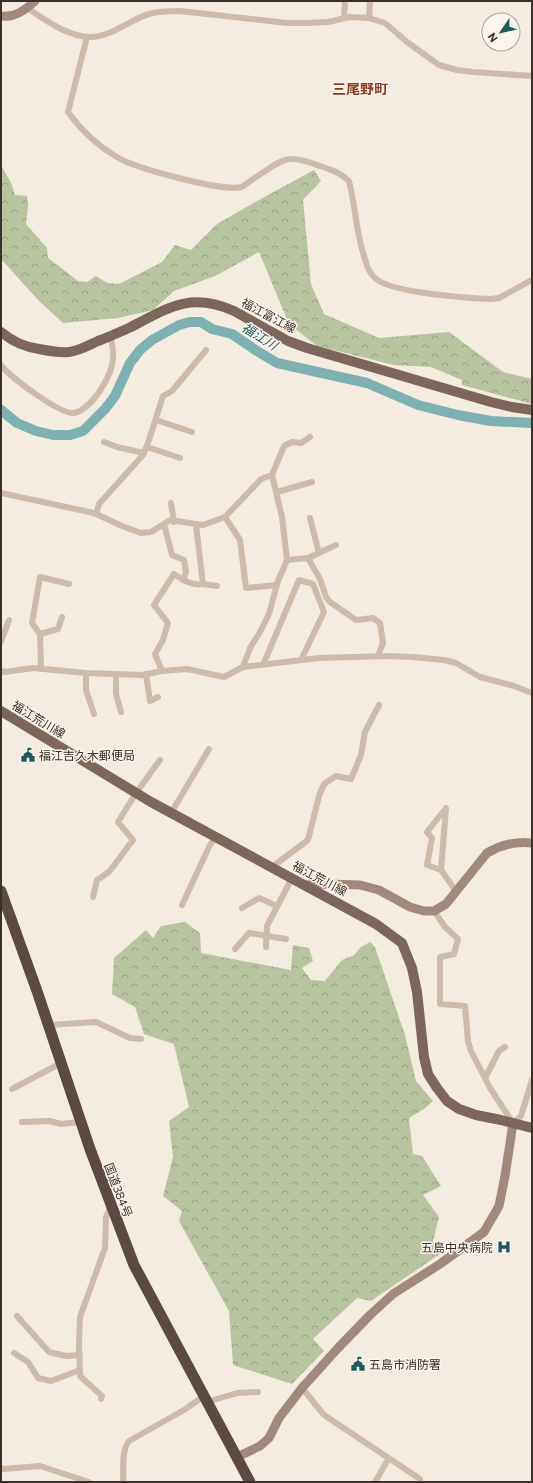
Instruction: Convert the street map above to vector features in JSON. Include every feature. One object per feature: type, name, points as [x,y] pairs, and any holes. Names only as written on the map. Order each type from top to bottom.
[{"type":"highway","name":"国道384号","points":[[1,891],[90,1149],[134,1265],[250,1482]]},
{"type":"main road","name":"福江富江線","points":[[1,332],[12,341],[27,347],[62,352],[76,350],[110,336],[168,307],[189,302],[212,304],[234,311],[288,341],[303,347],[491,402],[532,410]]},
{"type":"main road","name":"福江荒川線","points":[[1,711],[171,813],[376,924],[402,943],[412,968],[417,992],[424,1057],[428,1074],[446,1101],[459,1109],[476,1115],[532,1128]]},
{"type":"street","points":[[1,16],[10,17],[18,14],[35,1]]},
{"type":"street","points":[[344,18],[345,1]]},
{"type":"street","points":[[369,18],[370,1]]},
{"type":"street","points":[[27,8],[60,28],[76,35],[88,37],[100,36],[150,14],[163,11],[180,11],[287,23],[307,23],[344,18],[369,18],[385,23],[407,42],[439,65],[457,70],[473,72],[532,76]]},
{"type":"street","points":[[88,37],[68,112],[76,124],[101,146],[118,158],[130,164],[203,184],[231,188],[241,187],[283,160],[296,158],[333,170],[344,176],[349,181],[360,243],[366,262],[375,278],[384,284],[419,292],[491,300],[499,298],[532,280]]},
{"type":"street","points":[[1,364],[3,369],[37,396],[67,412],[74,413],[91,402],[107,379],[114,359],[110,336]]},
{"type":"street","points":[[96,514],[99,504],[144,453],[163,396],[172,391],[206,350]]},
{"type":"street","points":[[156,420],[192,432]]},
{"type":"street","points":[[243,667],[250,648],[269,614],[277,585],[287,560],[282,517],[272,475],[284,446],[292,442],[301,443],[310,437]]},
{"type":"street","points":[[104,442],[117,447],[144,453]]},
{"type":"street","points":[[147,447],[180,458]]},
{"type":"street","points":[[1,493],[96,514],[141,533],[151,532],[170,520],[174,522],[204,525],[225,517],[261,479],[272,475]]},
{"type":"street","points":[[277,492],[312,482]]},
{"type":"street","points":[[172,503],[174,522]]},
{"type":"street","points":[[225,517],[240,540],[246,588],[277,585]]},
{"type":"street","points":[[310,518],[319,552]]},
{"type":"street","points":[[164,524],[172,555],[184,560],[186,572],[183,580]]},
{"type":"street","points":[[196,525],[203,584]]},
{"type":"street","points":[[287,560],[308,558],[336,545]]},
{"type":"street","points":[[308,558],[320,579],[326,597],[330,602],[356,620],[374,618],[380,623],[383,643],[378,656]]},
{"type":"street","points":[[162,671],[155,654],[168,623],[154,605],[174,574],[183,580],[198,585],[203,584],[217,586]]},
{"type":"street","points":[[41,669],[40,634],[32,623],[40,577],[69,584]]},
{"type":"street","points":[[263,665],[300,580],[313,584],[324,612],[301,660]]},
{"type":"street","points":[[40,634],[58,629],[62,617]]},
{"type":"street","points":[[1,642],[9,620]]},
{"type":"street","points":[[1,671],[5,672],[33,668],[86,673],[146,674],[187,669],[224,677],[243,667],[301,660],[378,656],[413,657],[444,660],[462,666],[480,677],[514,686],[532,693]]},
{"type":"street","points":[[86,673],[86,690],[94,714]]},
{"type":"street","points":[[116,674],[116,694],[121,712]]},
{"type":"street","points":[[146,674],[150,701],[158,697]]},
{"type":"street","points":[[272,867],[308,840],[319,796],[324,784],[336,776],[351,779],[361,755],[364,732],[379,705]]},
{"type":"street","points":[[171,813],[210,749]]},
{"type":"street","points":[[93,897],[97,880],[109,872],[133,840],[118,822],[136,793],[160,760]]},
{"type":"street","points":[[441,870],[446,808],[427,832],[432,838],[427,865],[441,870],[456,891]]},
{"type":"street","points":[[182,905],[210,846],[216,837]]},
{"type":"street","points":[[306,885],[360,885],[380,890],[410,907],[424,911],[434,911],[446,904],[487,853],[511,843],[532,843]]},
{"type":"street","points":[[266,947],[267,926],[292,878]]},
{"type":"street","points":[[242,908],[259,898],[277,906]]},
{"type":"street","points":[[237,1457],[260,1446],[269,1438],[279,1418],[302,1388],[338,1348],[393,1294],[440,1264],[484,1232],[499,1206],[506,1176],[513,1123],[485,1078],[471,1051],[468,1041],[465,1006],[440,1004],[440,957],[454,954],[458,939],[445,927],[434,911]]},
{"type":"street","points":[[235,949],[249,933],[286,939]]},
{"type":"street","points":[[48,1024],[96,1022],[130,1038],[141,1039]]},
{"type":"street","points":[[485,1078],[499,1051],[505,1047]]},
{"type":"street","points":[[12,1089],[61,1063]]},
{"type":"street","points":[[513,1123],[521,1116],[532,1080]]},
{"type":"street","points":[[22,1122],[50,1121],[61,1124],[81,1122]]},
{"type":"street","points":[[101,1399],[102,1396],[80,1376],[80,1317],[105,1248],[106,1217],[111,1206]]},
{"type":"street","points":[[16,1316],[49,1352],[66,1356],[80,1355]]},
{"type":"street","points":[[14,1353],[28,1362],[38,1378],[51,1381],[80,1370]]},
{"type":"street","points":[[302,1388],[324,1415],[420,1479]]},
{"type":"street","points":[[123,1482],[124,1456],[126,1445],[129,1441],[205,1399],[237,1393],[258,1392]]},
{"type":"street","points":[[375,1482],[389,1458]]},
{"type":"street","points":[[1,1468],[40,1466],[89,1482]]},
{"type":"green space","points":[[1,165],[11,183],[15,195],[27,196],[28,207],[26,224],[47,248],[48,258],[78,281],[87,282],[96,276],[107,283],[119,284],[162,262],[175,245],[191,250],[217,224],[314,170],[321,181],[303,200],[311,284],[324,314],[379,338],[449,332],[503,372],[532,379],[532,404],[462,385],[462,380],[431,367],[394,365],[317,346],[289,324],[259,252],[215,276],[174,291],[153,310],[118,318],[63,323],[39,301],[1,259]]},
{"type":"green space","points":[[185,922],[200,933],[201,953],[291,970],[293,945],[309,948],[313,961],[302,968],[311,980],[325,981],[342,960],[354,955],[361,947],[370,942],[375,947],[405,1035],[416,1081],[433,1101],[424,1109],[409,1118],[413,1154],[422,1156],[441,1186],[423,1195],[439,1217],[433,1241],[440,1254],[371,1301],[357,1298],[313,1339],[324,1351],[292,1384],[233,1365],[229,1311],[179,1221],[182,1211],[163,1196],[173,1157],[169,1121],[189,1107],[174,1044],[144,1034],[135,1007],[112,994],[114,958],[146,930],[153,938],[161,926]]},
{"type":"waterway","name":"福江川","points":[[1,410],[17,423],[36,431],[53,435],[70,435],[83,431],[105,409],[115,396],[130,363],[140,350],[152,340],[179,325],[190,322],[201,322],[212,329],[232,334],[277,363],[367,383],[418,405],[458,415],[491,421],[532,423]]},
{"type":"place","name":"福江吉久木郵便局","points":[[28,755]]},
{"type":"place","name":"五島中央病院","points":[[504,1247]]},
{"type":"place","name":"五島市消防署","points":[[358,1364]]},
{"type":"district","name":"三尾野町","points":[[360,88]]}]
